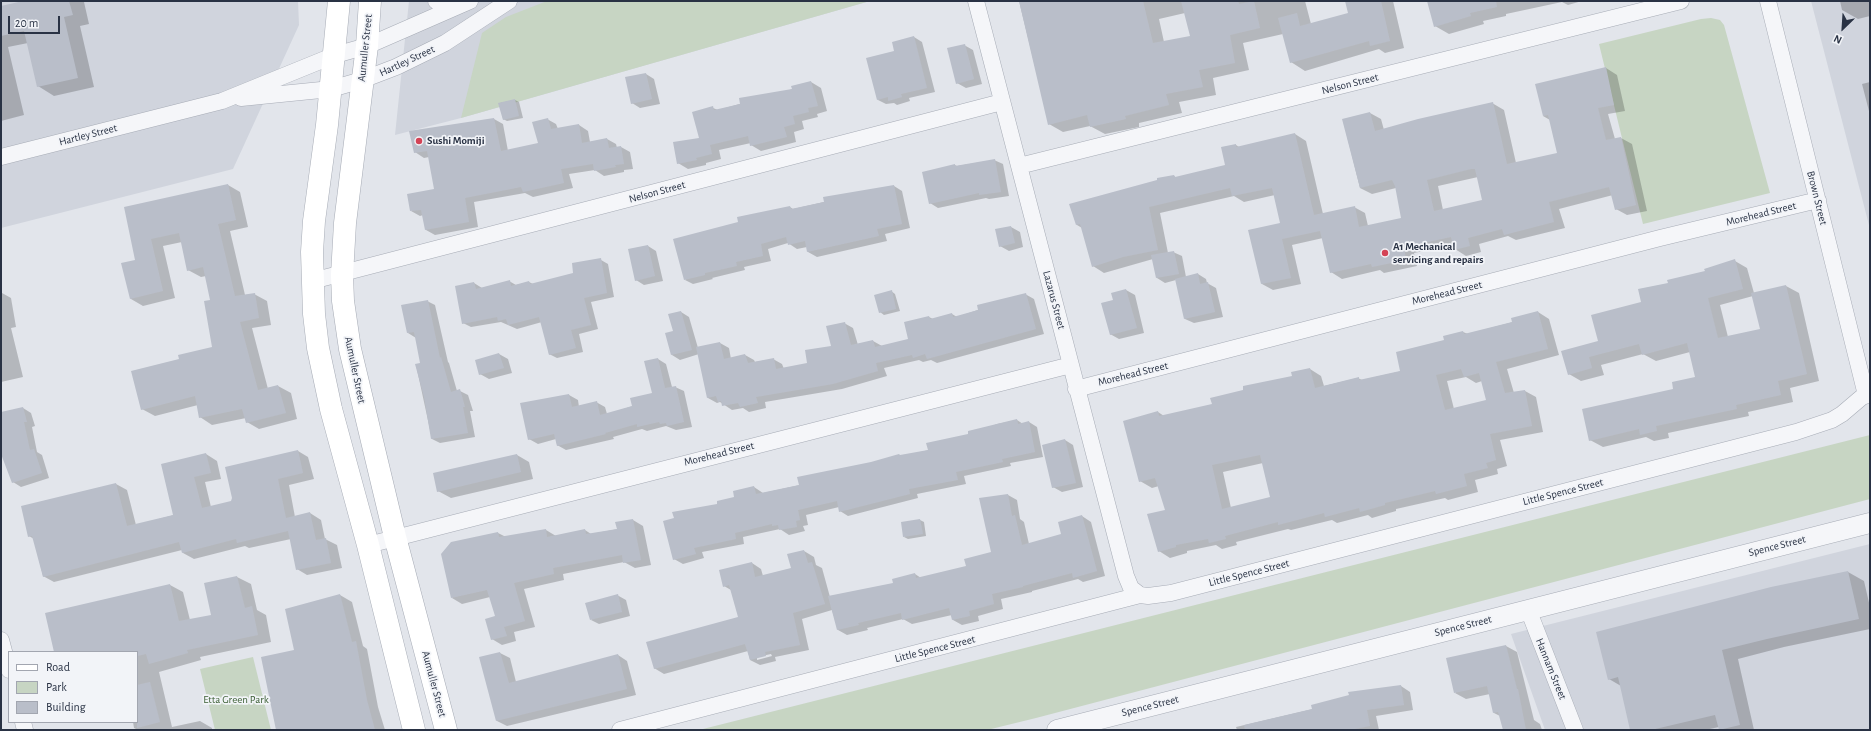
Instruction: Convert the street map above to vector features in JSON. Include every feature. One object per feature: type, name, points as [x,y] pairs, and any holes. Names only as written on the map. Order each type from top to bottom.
[{"type":"main road","points":[[340,1],[331,89],[314,221],[312,252],[312,281],[318,348],[331,410],[368,545],[414,730]]},
{"type":"main road","name":"Aumuller Street","points":[[370,1],[367,46],[345,224],[342,275],[343,301],[350,349],[395,537],[446,730]]},
{"type":"street","name":"Hartley Street","points":[[436,1],[467,2]]},
{"type":"street","name":"Hartley Street","points":[[222,100],[331,89],[362,80],[396,67],[445,43],[509,1]]},
{"type":"street","name":"Lazarus Street","points":[[976,1],[1127,580],[1131,588],[1140,595]]},
{"type":"street","name":"Nelson Street","points":[[1019,166],[1681,1]]},
{"type":"street","name":"Brown Street","points":[[1768,1],[1868,394]]},
{"type":"street","name":"Hartley Street","points":[[1,157],[222,100],[335,55],[367,46],[467,2]]},
{"type":"street","name":"Nelson Street","points":[[312,281],[342,275],[1002,102]]},
{"type":"street","name":"Morehead Street","points":[[1076,389],[1652,240],[1818,200]]},
{"type":"street","name":"Morehead Street","points":[[368,545],[1070,365]]},
{"type":"street","name":"Little Spence Street","points":[[620,730],[1140,595],[1148,596],[1171,593],[1811,428],[1838,416],[1868,394]]},
{"type":"street","name":"Spence Street","points":[[1057,730],[1528,609],[1870,525]]},
{"type":"street","name":"Hannam Street","points":[[1528,609],[1575,730]]},
{"type":"street","points":[[1,640],[8,666]]},
{"type":"shaded area","points":[[1,1],[298,1],[299,25],[233,169],[1,228]]},
{"type":"shaded area","points":[[409,1],[870,1],[461,118],[395,135]]},
{"type":"shaded area","points":[[1811,1],[1870,1],[1870,229]]},
{"type":"shaded area","points":[[1870,544],[1870,730],[1545,730],[1511,634]]},
{"type":"green space","points":[[547,1],[870,1],[461,118],[482,33],[506,17]]},
{"type":"green space","points":[[1711,18],[1720,20],[1724,25],[1770,193],[1643,224],[1599,44],[1701,19]]},
{"type":"green space","points":[[1870,435],[1870,499],[1036,718],[987,730],[699,730]]},
{"type":"green space","name":"Etta Green Park","points":[[253,657],[271,730],[215,730],[200,669]]},
{"type":"building","points":[[23,1],[69,1],[73,15],[64,17],[78,78],[37,87],[24,31],[1,36],[1,6]]},
{"type":"building","points":[[1019,1],[1143,1],[1153,43],[1190,36],[1181,1],[1238,1],[1239,4],[1254,1],[1260,28],[1230,35],[1235,63],[1199,70],[1203,87],[1166,94],[1169,105],[1125,116],[1126,119],[1090,127],[1087,115],[1048,125]]},
{"type":"building","points":[[1345,1],[1381,1],[1390,41],[1370,46],[1369,41],[1290,63],[1278,18],[1297,13],[1300,26],[1348,13]]},
{"type":"building","points":[[1427,1],[1496,1],[1497,7],[1470,13],[1471,16],[1434,27]]},
{"type":"building","points":[[914,36],[927,88],[901,94],[902,97],[888,101],[888,97],[877,100],[866,58],[894,51],[892,42]]},
{"type":"building","points":[[965,44],[974,79],[956,84],[947,48]]},
{"type":"building","points":[[1606,67],[1614,105],[1598,108],[1606,140],[1621,137],[1636,205],[1615,210],[1609,187],[1549,202],[1554,222],[1504,235],[1502,229],[1468,238],[1470,246],[1454,250],[1451,237],[1404,247],[1406,260],[1372,267],[1371,264],[1330,273],[1320,231],[1282,239],[1291,278],[1261,284],[1248,230],[1280,223],[1272,188],[1232,196],[1230,188],[1149,207],[1158,250],[1123,257],[1092,267],[1080,224],[1076,225],[1069,204],[1157,180],[1157,178],[1174,175],[1175,177],[1225,165],[1221,147],[1236,144],[1236,147],[1295,133],[1314,215],[1355,206],[1359,227],[1401,218],[1395,186],[1392,180],[1360,188],[1342,119],[1370,112],[1375,131],[1418,119],[1493,102],[1507,164],[1557,153],[1548,115],[1543,116],[1535,84]],"holes":[[[1475,169],[1482,200],[1434,211],[1427,180]]]},
{"type":"building","points":[[646,73],[652,99],[631,104],[625,77]]},
{"type":"building","points":[[811,81],[818,106],[808,108],[809,112],[793,116],[795,124],[784,127],[787,137],[750,146],[748,136],[710,145],[712,154],[696,158],[697,160],[677,164],[673,142],[699,138],[692,112],[713,106],[714,110],[740,104],[739,98],[792,89],[791,86]]},
{"type":"building","points":[[515,99],[519,116],[503,120],[498,103]]},
{"type":"building","points":[[494,118],[501,151],[538,143],[532,122],[548,118],[551,129],[579,124],[582,143],[607,138],[609,148],[621,146],[624,164],[594,171],[593,164],[561,169],[564,183],[523,192],[521,187],[465,198],[469,222],[425,230],[421,210],[410,211],[407,194],[434,189],[427,151],[414,153],[409,131]]},
{"type":"building","points":[[995,159],[1001,192],[979,195],[979,193],[929,204],[922,172],[955,164],[955,166]]},
{"type":"building","points":[[228,184],[236,220],[218,224],[235,296],[255,293],[259,318],[240,322],[258,390],[278,385],[286,413],[246,423],[242,409],[199,418],[195,396],[141,410],[131,371],[179,359],[178,355],[212,347],[204,301],[210,300],[203,267],[187,271],[179,233],[151,239],[163,291],[130,299],[121,263],[135,260],[124,207]]},
{"type":"building","points":[[894,185],[902,224],[877,229],[879,236],[807,252],[805,241],[788,245],[786,237],[761,244],[763,256],[736,262],[737,266],[705,273],[705,275],[684,280],[673,239],[738,222],[737,217],[790,206],[791,209],[824,202],[823,197]]},
{"type":"building","points":[[1011,226],[1015,243],[999,247],[995,229]]},
{"type":"building","points":[[648,245],[655,276],[635,281],[628,249]]},
{"type":"building","points":[[1174,251],[1179,274],[1156,278],[1151,255]]},
{"type":"building","points":[[601,258],[607,293],[584,298],[591,325],[571,330],[576,348],[549,355],[539,317],[508,325],[506,319],[498,321],[497,317],[462,324],[455,286],[474,282],[476,289],[510,280],[511,286],[529,281],[530,284],[573,273],[572,263]]},
{"type":"building","points":[[1735,259],[1743,289],[1708,298],[1718,338],[1760,329],[1751,293],[1786,285],[1807,374],[1778,381],[1781,395],[1736,405],[1737,409],[1656,426],[1657,431],[1640,435],[1639,429],[1589,441],[1582,409],[1673,389],[1672,382],[1695,377],[1687,343],[1642,355],[1639,344],[1589,357],[1592,368],[1568,375],[1561,351],[1598,341],[1591,315],[1641,302],[1638,289],[1668,283],[1667,280],[1705,271],[1704,269]]},
{"type":"building","points":[[1198,273],[1200,284],[1208,282],[1215,312],[1184,319],[1175,279]]},
{"type":"building","points":[[1126,289],[1137,328],[1110,335],[1101,303],[1113,300],[1111,293]]},
{"type":"building","points":[[892,290],[896,309],[879,313],[874,295]]},
{"type":"building","points":[[1026,293],[1036,329],[927,359],[925,354],[913,358],[912,355],[876,363],[878,371],[833,384],[756,397],[758,403],[740,407],[738,403],[722,406],[721,401],[718,402],[716,396],[707,398],[696,347],[720,342],[724,359],[745,354],[748,363],[774,358],[776,369],[807,363],[805,350],[831,346],[826,326],[845,322],[851,345],[873,340],[875,347],[908,339],[904,322],[929,316],[930,319],[952,313],[953,317],[978,310],[977,305]]},
{"type":"building","points":[[428,300],[440,358],[441,357],[451,392],[460,389],[465,407],[463,407],[468,433],[431,439],[424,397],[415,364],[420,363],[414,332],[407,333],[401,305]]},
{"type":"building","points":[[681,311],[692,350],[671,355],[665,333],[673,331],[668,314]]},
{"type":"building","points":[[1538,311],[1548,349],[1496,362],[1505,393],[1525,390],[1532,426],[1490,434],[1496,460],[1486,463],[1488,468],[1464,474],[1467,486],[1436,494],[1435,491],[1385,503],[1385,505],[1360,512],[1359,508],[1325,517],[1324,513],[1278,525],[1278,522],[1225,536],[1226,539],[1209,543],[1208,539],[1176,545],[1176,547],[1158,552],[1147,514],[1165,510],[1155,478],[1139,482],[1123,421],[1158,411],[1159,416],[1212,404],[1210,398],[1243,390],[1243,386],[1292,376],[1291,372],[1310,368],[1315,388],[1359,377],[1359,380],[1400,371],[1396,352],[1444,340],[1443,336],[1463,331],[1464,334],[1512,322],[1511,318]],"holes":[[[1461,369],[1464,377],[1479,373],[1486,400],[1445,410],[1436,375]],[[1260,455],[1270,497],[1222,509],[1212,465]]]},
{"type":"building","points":[[499,353],[504,368],[479,375],[475,360]]},
{"type":"building","points":[[658,358],[665,388],[676,386],[684,422],[667,426],[666,423],[660,424],[659,422],[637,427],[637,424],[605,433],[606,434],[557,446],[554,434],[528,440],[520,403],[569,394],[572,407],[597,401],[600,415],[632,406],[630,398],[652,393],[644,361]]},
{"type":"building","points":[[23,407],[27,422],[24,422],[30,450],[34,449],[42,473],[12,483],[1,454],[1,412]]},
{"type":"building","points":[[1017,419],[1018,424],[1029,421],[1035,452],[1002,459],[1003,462],[956,472],[958,480],[909,489],[910,494],[839,512],[837,501],[798,510],[800,520],[796,521],[797,527],[779,530],[778,525],[772,526],[772,524],[735,533],[736,539],[694,548],[696,554],[673,560],[663,521],[674,518],[672,512],[717,504],[717,501],[734,497],[733,491],[754,486],[756,494],[799,485],[797,477],[871,462],[899,454],[928,450],[926,443],[968,434],[968,431]]},
{"type":"building","points":[[1065,439],[1076,483],[1052,488],[1042,445]]},
{"type":"building","points":[[298,450],[303,473],[278,479],[286,518],[310,512],[316,540],[326,538],[331,563],[296,570],[288,531],[237,543],[236,539],[182,553],[179,542],[43,577],[32,536],[28,537],[21,506],[116,483],[127,526],[173,515],[161,464],[206,453],[211,473],[194,477],[202,508],[231,501],[232,498],[225,467]]},
{"type":"building","points":[[517,454],[521,472],[437,492],[433,473]]},
{"type":"building","points":[[1008,494],[1012,516],[1015,515],[1022,545],[1061,534],[1058,522],[1082,515],[1097,571],[1073,578],[1072,573],[992,594],[994,604],[969,611],[970,616],[952,620],[949,608],[902,620],[901,613],[858,623],[859,625],[837,630],[828,596],[893,583],[892,579],[915,573],[916,578],[966,566],[964,559],[991,552],[979,498]]},
{"type":"building","points":[[633,519],[641,560],[623,563],[622,555],[553,568],[554,574],[514,583],[525,621],[504,627],[507,636],[491,640],[485,619],[495,616],[487,590],[451,598],[441,554],[451,542],[498,532],[499,537],[546,529],[547,537],[585,529],[586,534],[617,529],[615,522]]},
{"type":"building","points":[[920,519],[923,534],[903,537],[901,522]]},
{"type":"building","points":[[804,550],[808,563],[812,562],[825,604],[793,613],[800,645],[765,652],[766,656],[750,660],[745,644],[654,669],[646,642],[738,617],[729,585],[723,587],[719,570],[752,562],[755,577],[791,568],[787,554]]},
{"type":"building","points":[[1848,571],[1859,619],[1722,650],[1740,725],[1719,730],[1715,715],[1651,730],[1630,730],[1618,677],[1608,680],[1596,632],[1771,587]]},
{"type":"building","points":[[237,576],[245,608],[252,606],[258,635],[187,650],[188,653],[149,664],[146,654],[138,656],[138,651],[54,651],[45,613],[170,584],[179,621],[211,615],[204,583]]},
{"type":"building","points":[[340,594],[352,642],[356,641],[367,700],[375,730],[276,730],[261,657],[294,650],[285,609]]},
{"type":"building","points":[[618,594],[622,612],[590,620],[585,603]]},
{"type":"building","points":[[1506,645],[1518,689],[1526,730],[1503,730],[1498,712],[1493,713],[1487,686],[1454,693],[1446,658]]},
{"type":"building","points":[[500,652],[509,683],[618,654],[627,689],[496,721],[479,657]]},
{"type":"building","points":[[150,682],[160,722],[137,728],[138,685]]},
{"type":"building","points":[[1401,685],[1404,705],[1367,710],[1370,726],[1350,730],[1245,730],[1244,725],[1312,709],[1311,705],[1349,695],[1348,692]]},
{"type":"place","name":"Sushi Momiji","points":[[419,141]]},
{"type":"place","name":"A1 Mechanical servicing and repairs","points":[[1385,253]]}]
